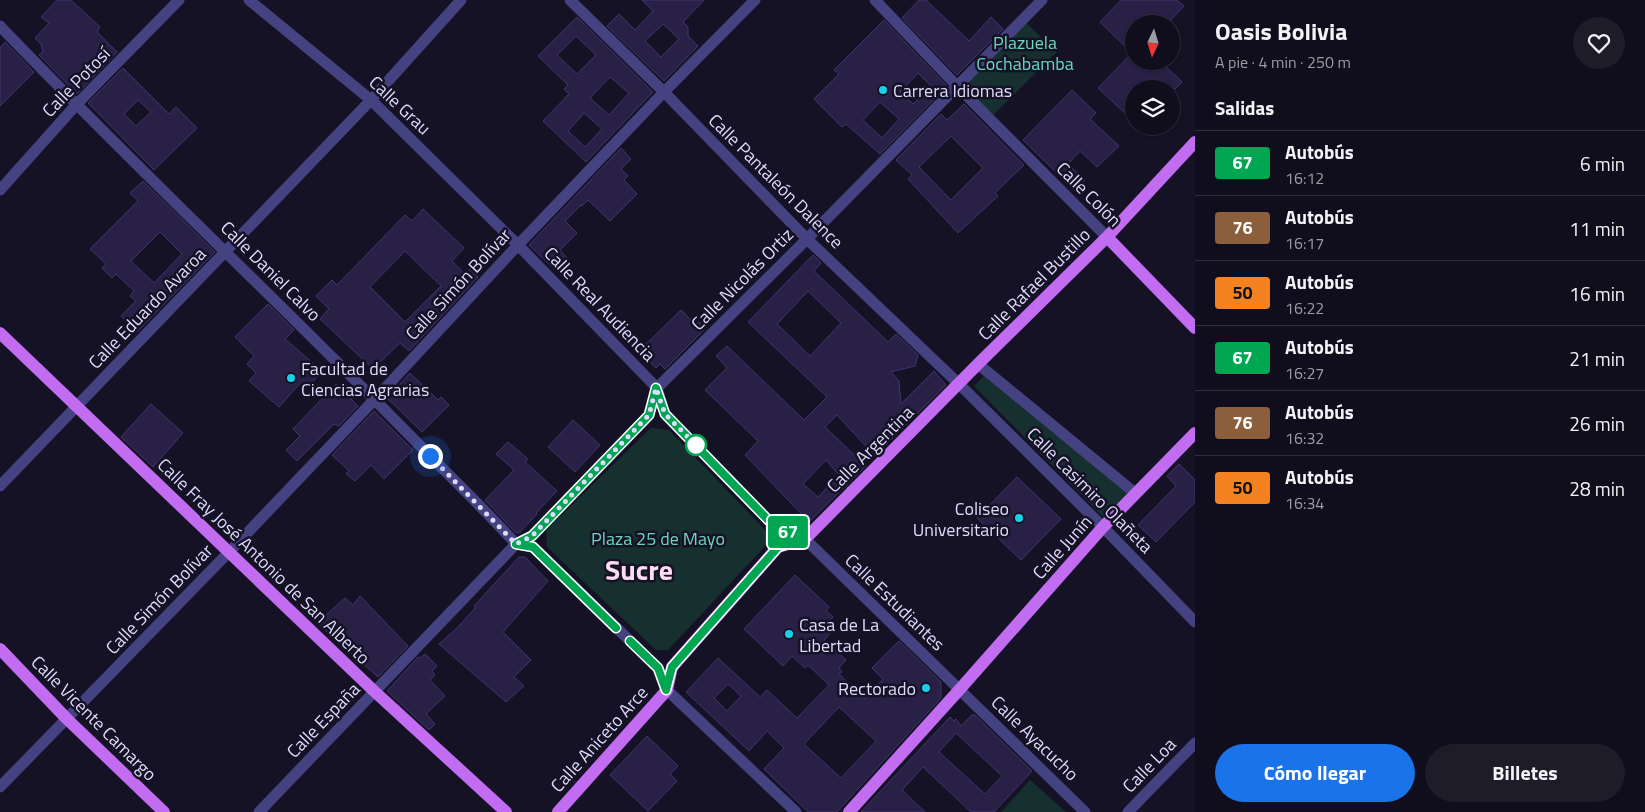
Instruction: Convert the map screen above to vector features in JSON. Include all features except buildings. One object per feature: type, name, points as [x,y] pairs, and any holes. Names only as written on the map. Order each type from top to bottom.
[{"type":"main road","name":"Calle Rafael Bustillo","points":[[959,384],[1107,237],[1195,142]]},
{"type":"main road","name":"Calle Colón","points":[[1107,237],[1195,328]]},
{"type":"main road","name":"Calle Fray José Antonio de San Alberto","points":[[0,333],[374,691],[506,812]]},
{"type":"main road","name":"Calle Argentina","points":[[805,539],[959,384]]},
{"type":"main road","name":"Calle Junín","points":[[848,812],[960,690],[1103,527],[1195,433]]},
{"type":"main road","points":[[666,690],[672,667],[778,547],[805,539]]},
{"type":"main road","name":"Calle Vicente Camargo","points":[[0,649],[67,720],[164,812]]},
{"type":"main road","name":"Calle Aniceto Arce","points":[[558,812],[666,690]]},
{"type":"street","name":"Calle Potosí","points":[[0,190],[76,106],[179,0]]},
{"type":"street","name":"Calle Grau","points":[[249,0],[371,100],[518,245]]},
{"type":"street","name":"Calle Eduardo Avaroa","points":[[0,486],[371,100],[461,0]]},
{"type":"street","name":"Calle Pantaleón Dalence","points":[[570,0],[664,92],[807,240],[959,384]]},
{"type":"street","name":"Calle Simón Bolívar","points":[[0,787],[229,552],[518,245],[755,0]]},
{"type":"street","name":"Calle Colón","points":[[875,0],[1107,237]]},
{"type":"street","name":"Calle Nicolás Ortiz","points":[[656,388],[807,240],[1042,0]]},
{"type":"street","name":"Calle Daniel Calvo","points":[[0,26],[76,106],[375,399],[516,544]]},
{"type":"street","name":"Calle Real Audiencia","points":[[518,245],[656,388]]},
{"type":"street","name":"Calle Casimiro Olañeta","points":[[978,364],[1135,493]]},
{"type":"street","name":"Calle Casimiro Olañeta","points":[[959,384],[1103,527],[1195,622]]},
{"type":"street","points":[[656,388],[665,414],[775,527],[805,539]]},
{"type":"street","points":[[516,544],[532,536],[649,415],[656,388]]},
{"type":"street","name":"Calle Estudiantes","points":[[805,539],[960,690]]},
{"type":"street","points":[[516,544],[533,547],[658,668],[666,690],[796,812]]},
{"type":"street","name":"Calle España","points":[[259,812],[516,544]]},
{"type":"street","name":"Calle Ayacucho","points":[[960,690],[1085,812]]},
{"type":"street","name":"Calle Loa","points":[[1128,812],[1195,743]]},
{"type":"green space","name":"Plazuela Cochabamba","points":[[1024,21],[1057,52],[992,116],[964,89],[966,82]]},
{"type":"green space","points":[[984,376],[1126,492],[1126,497],[1104,518],[974,386]]},
{"type":"green space","name":"Plaza 25 de Mayo","points":[[651,428],[669,430],[768,533],[766,545],[668,650],[656,650],[547,547],[546,530]]},
{"type":"green space","points":[[1030,780],[1066,812],[1001,812]]},
{"type":"bus line","name":"67","points":[[616,628],[533,547],[516,544],[532,536],[649,415],[656,388],[665,414],[775,527],[805,539],[778,547],[672,667],[666,690],[658,668],[630,641]]},
{"type":"place","name":"Carrera Idiomas","points":[[883,90]]},
{"type":"place","name":"Facultad de Ciencias Agrarias","points":[[291,378]]},
{"type":"place","name":"Coliseo Universitario","points":[[1019,518]]},
{"type":"place","name":"Casa de La Libertad","points":[[789,634]]},
{"type":"place","name":"Rectorado","points":[[926,688]]},
{"type":"district","name":"Sucre","points":[[639,569]]},
{"type":"route","points":[[430,456],[516,544],[532,536],[649,415],[656,388],[665,414],[696,445]]}]
